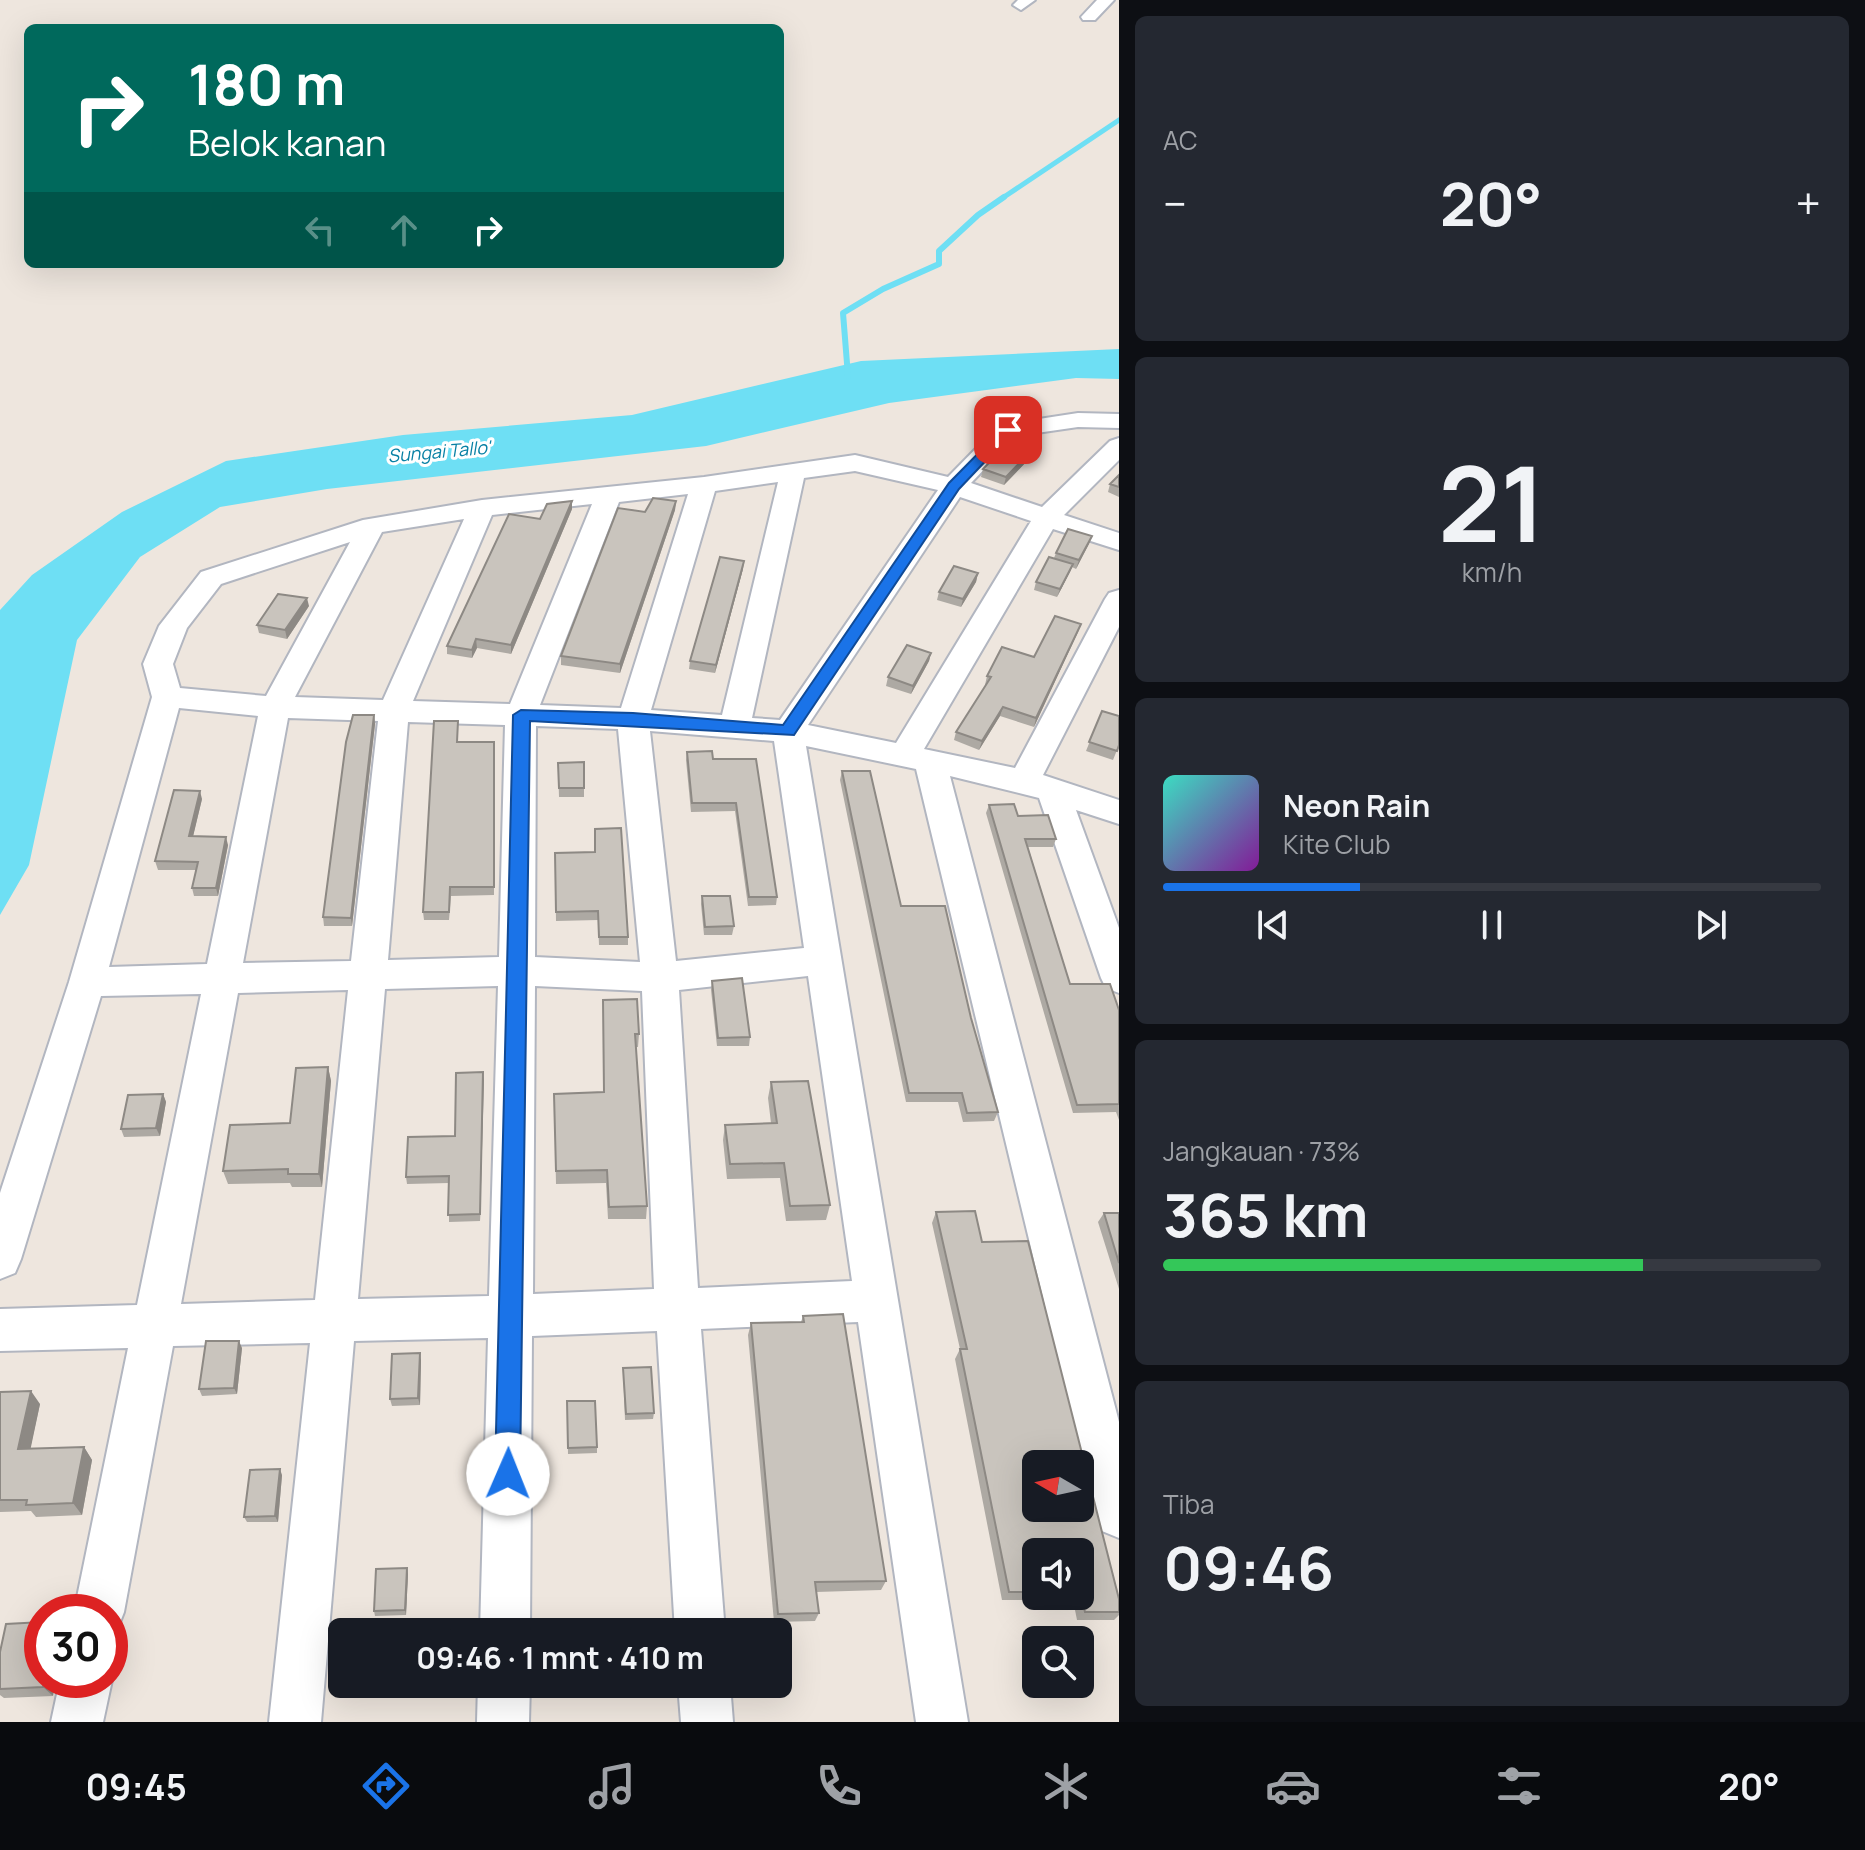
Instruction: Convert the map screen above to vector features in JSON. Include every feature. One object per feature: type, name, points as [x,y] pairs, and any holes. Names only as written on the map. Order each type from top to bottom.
[{"type":"street","points":[[1089,17],[1106,0]]},
{"type":"street","points":[[942,1722],[788,731],[954,486],[1008,430],[1078,420],[1119,421]]},
{"type":"street","points":[[1119,446],[1046,518],[916,760],[1119,1514]]},
{"type":"street","points":[[0,1259],[87,982],[167,697],[158,664],[173,626],[211,578],[372,526],[482,508],[608,497],[855,463],[954,486],[1119,542]]},
{"type":"street","points":[[735,726],[793,472]]},
{"type":"street","points":[[699,1618],[677,1307],[660,977],[633,719],[704,485]]},
{"type":"street","points":[[505,1618],[521,715],[608,497]]},
{"type":"street","points":[[295,1722],[394,711],[482,508]]},
{"type":"street","points":[[103,1594],[275,707],[372,526]]},
{"type":"street","points":[[1119,599],[1039,786],[1119,978]]},
{"type":"street","points":[[167,697],[275,707],[633,719],[788,731],[1039,786],[1119,812]]},
{"type":"street","points":[[87,982],[517,971],[660,977],[824,960]]},
{"type":"street","points":[[0,1330],[511,1316],[877,1301]]},
{"type":"street","points":[[77,1722],[82,1698]]},
{"type":"street","points":[[503,1722],[504,1698]]},
{"type":"street","points":[[705,1698],[707,1722]]},
{"type":"water","name":"Sungai Tallo'","points":[[1119,349],[1119,379],[1076,378],[889,403],[706,446],[327,489],[220,507],[140,557],[77,640],[29,865],[0,915],[0,610],[32,575],[122,512],[226,461],[403,435],[632,415],[861,361]]},
{"type":"building","points":[[1009,442],[1032,450],[1006,477],[983,469]]},
{"type":"building","points":[[1119,475],[1119,487],[1110,484]]},
{"type":"building","points":[[653,498],[676,501],[620,664],[561,656],[618,508],[645,512]]},
{"type":"building","points":[[572,501],[511,645],[476,639],[472,650],[447,646],[509,514],[540,519],[547,504]]},
{"type":"building","points":[[1068,529],[1092,536],[1079,560],[1056,553]]},
{"type":"building","points":[[720,557],[744,561],[716,665],[690,661]]},
{"type":"building","points":[[1049,557],[1073,564],[1060,589],[1036,582]]},
{"type":"building","points":[[954,566],[978,573],[963,599],[939,592]]},
{"type":"building","points":[[278,594],[307,598],[285,630],[257,625]]},
{"type":"building","points":[[1055,616],[1081,624],[1036,718],[1003,707],[982,741],[956,732],[991,677],[987,676],[1002,647],[1034,657]]},
{"type":"building","points":[[907,645],[931,653],[913,686],[888,677]]},
{"type":"building","points":[[1102,711],[1119,716],[1117,751],[1089,742]]},
{"type":"building","points":[[353,715],[374,715],[351,918],[323,917],[346,742]]},
{"type":"building","points":[[434,721],[458,721],[457,742],[494,742],[494,887],[450,887],[449,912],[423,912]]},
{"type":"building","points":[[712,751],[713,759],[756,759],[777,897],[749,897],[736,803],[692,803],[687,752]]},
{"type":"building","points":[[584,762],[584,788],[559,788],[558,763]]},
{"type":"building","points":[[842,771],[870,771],[901,906],[945,906],[971,1018],[998,1112],[967,1113],[962,1093],[909,1093]]},
{"type":"building","points":[[174,790],[200,791],[189,836],[226,837],[216,888],[192,888],[198,862],[155,861]]},
{"type":"building","points":[[1014,804],[1018,816],[1048,815],[1056,839],[1025,839],[1070,984],[1110,984],[1119,1010],[1119,1104],[1077,1105],[989,805]]},
{"type":"building","points":[[621,828],[628,937],[599,937],[598,911],[556,912],[555,853],[595,852],[595,829]]},
{"type":"building","points":[[702,896],[730,896],[734,926],[705,927]]},
{"type":"building","points":[[742,978],[750,1037],[718,1038],[712,981]]},
{"type":"building","points":[[637,999],[639,1034],[635,1034],[647,1206],[609,1207],[607,1170],[556,1171],[554,1094],[604,1092],[603,1000]]},
{"type":"building","points":[[328,1067],[319,1174],[288,1174],[288,1169],[223,1171],[230,1125],[290,1123],[296,1068]]},
{"type":"building","points":[[483,1072],[480,1214],[448,1215],[449,1176],[406,1177],[408,1137],[455,1136],[456,1073]]},
{"type":"building","points":[[808,1081],[830,1205],[790,1206],[784,1163],[730,1164],[725,1125],[777,1123],[771,1082]]},
{"type":"building","points":[[163,1094],[156,1128],[121,1129],[128,1095]]},
{"type":"building","points":[[975,1211],[982,1242],[1028,1241],[1081,1450],[1022,1450],[1022,1522],[1094,1522],[1094,1501],[1119,1599],[1119,1612],[1085,1612],[1094,1610],[1094,1538],[1022,1538],[1022,1592],[1009,1592],[960,1349],[967,1349],[936,1212]]},
{"type":"building","points":[[1104,1213],[1119,1213],[1119,1263]]},
{"type":"building","points":[[843,1314],[886,1581],[815,1582],[819,1613],[778,1614],[751,1323],[804,1322],[803,1316]]},
{"type":"building","points":[[206,1341],[239,1341],[234,1388],[199,1389]]},
{"type":"building","points":[[420,1353],[418,1398],[390,1399],[392,1354]]},
{"type":"building","points":[[651,1367],[654,1413],[626,1414],[623,1368]]},
{"type":"building","points":[[31,1391],[18,1449],[84,1447],[73,1503],[26,1505],[27,1500],[0,1500],[0,1392]]},
{"type":"building","points":[[567,1401],[595,1401],[597,1447],[568,1448]]},
{"type":"building","points":[[280,1469],[275,1516],[244,1517],[250,1470]]},
{"type":"building","points":[[407,1568],[405,1610],[374,1611],[376,1569]]},
{"type":"building","points":[[24,1623],[24,1688],[0,1689],[0,1652],[6,1624]]},
{"type":"waterway","points":[[1001,199],[1119,120]]},
{"type":"waterway","points":[[848,376],[843,313],[883,289],[939,264],[939,251],[978,215],[1004,197]]},
{"type":"route","points":[[508,1474],[521,715],[633,719],[788,731],[954,486],[1008,430]]}]
